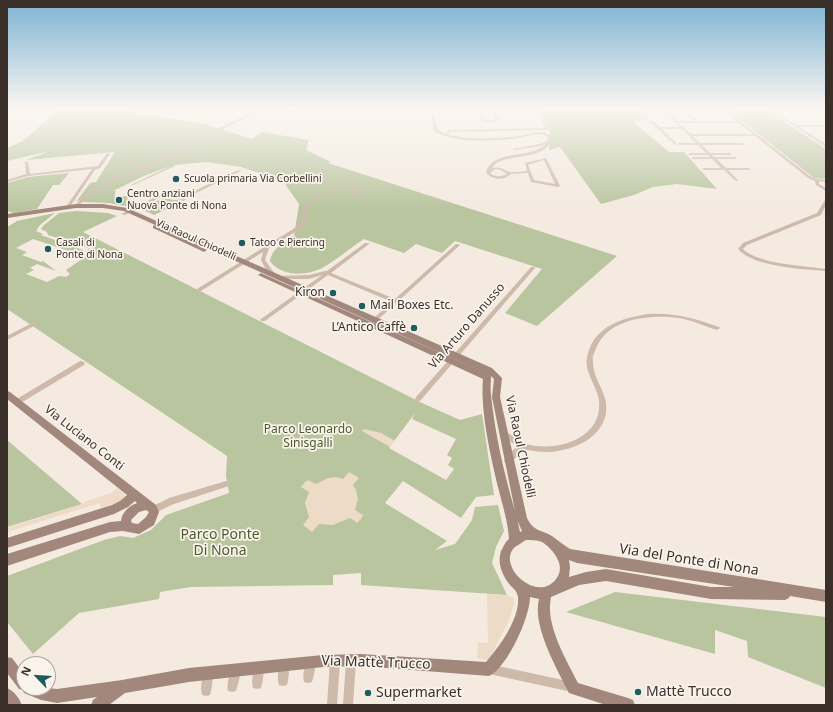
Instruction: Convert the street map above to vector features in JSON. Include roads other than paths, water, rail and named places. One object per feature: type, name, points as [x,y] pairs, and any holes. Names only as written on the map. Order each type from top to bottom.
[{"type":"main road","name":"Via Raoul Chiodelli","points":[[7,217],[39,210],[76,206],[104,206],[126,212],[454,358],[489,370],[497,375],[498,381],[496,397],[502,432],[522,518],[526,527],[534,535]]},
{"type":"main road","name":"Via Raoul Chiodelli","points":[[7,222],[48,212],[67,210],[98,209],[126,212]]},
{"type":"main road","points":[[7,217],[7,222]]},
{"type":"main road","name":"Via Raoul Chiodelli","points":[[242,263],[276,275],[303,291]]},
{"type":"main road","name":"Via Raoul Chiodelli","points":[[454,358],[488,379],[486,393],[492,432],[504,491],[513,523],[515,539]]},
{"type":"main road","name":"Via Luciano Conti","points":[[7,394],[151,508]]},
{"type":"main road","points":[[133,511],[134,495]]},
{"type":"main road","points":[[7,543],[114,510],[134,495]]},
{"type":"main road","points":[[7,560],[110,527],[127,526],[134,529],[145,526],[152,518],[151,508],[140,507],[133,511],[126,519],[127,526]]},
{"type":"main road","points":[[524,535],[534,535],[546,539],[556,547],[564,562],[565,570],[560,585],[550,591],[532,592],[520,587],[513,581],[505,566],[506,550],[515,539],[524,535]]},
{"type":"main road","name":"Via del Ponte di Nona","points":[[556,547],[577,558],[823,596]]},
{"type":"main road","name":"Via del Ponte di Nona","points":[[550,591],[570,582],[589,576],[606,575],[710,593],[823,596]]},
{"type":"main road","points":[[489,669],[500,656],[516,627],[524,608],[524,597],[520,587]]},
{"type":"main road","points":[[550,591],[543,609],[547,626],[558,655],[574,688]]},
{"type":"main road","name":"Via Mattè Trucco","points":[[56,696],[122,688],[208,673],[311,662],[351,661],[489,669]]},
{"type":"main road","points":[[7,663],[16,674]]},
{"type":"main road","points":[[98,705],[122,688]]},
{"type":"main road","name":"Via Mattè Trucco","points":[[574,688],[628,705]]},
{"type":"main road","points":[[7,695],[15,705]]},
{"type":"street","points":[[76,206],[100,186],[194,142]]},
{"type":"street","points":[[523,154],[522,151],[515,148],[529,147],[547,142]]},
{"type":"street","points":[[488,171],[490,166],[502,160],[534,152],[544,148],[548,142]]},
{"type":"street","points":[[675,142],[677,144],[742,144]]},
{"type":"street","points":[[765,142],[809,177],[818,181],[826,181]]},
{"type":"street","points":[[700,144],[736,180]]},
{"type":"street","points":[[529,147],[535,150],[534,152]]},
{"type":"street","points":[[523,154],[529,147]]},
{"type":"street","points":[[68,207],[94,170],[98,168],[108,154]]},
{"type":"street","points":[[690,154],[730,154]]},
{"type":"street","points":[[545,158],[558,186],[532,181],[529,172],[526,164],[545,158]]},
{"type":"street","points":[[693,158],[735,158]]},
{"type":"street","points":[[502,160],[500,165],[509,173],[529,172]]},
{"type":"street","points":[[26,162],[28,175]]},
{"type":"street","points":[[7,181],[28,175],[98,168]]},
{"type":"street","points":[[488,171],[494,168],[505,170]]},
{"type":"street","points":[[704,169],[749,169]]},
{"type":"street","points":[[126,212],[163,195],[180,198],[185,197],[239,171]]},
{"type":"street","points":[[488,171],[490,175],[499,178],[505,177],[509,173]]},
{"type":"street","points":[[818,181],[817,183],[826,190]]},
{"type":"street","points":[[199,290],[303,225],[305,221],[305,208],[307,203],[334,187],[345,184],[355,186],[358,189],[353,195]]},
{"type":"street","points":[[826,202],[821,212],[817,215],[745,244],[740,249],[744,254],[754,259],[826,270]]},
{"type":"street","points":[[263,320],[367,244]]},
{"type":"street","points":[[373,322],[458,245]]},
{"type":"street","points":[[267,247],[263,260],[267,267],[276,275],[309,277],[332,269]]},
{"type":"street","name":"Via Arturo Danusso","points":[[418,399],[533,268]]},
{"type":"street","points":[[327,273],[395,301]]},
{"type":"street","points":[[502,432],[524,447],[548,450],[567,447],[582,441],[598,426],[603,407],[590,368],[590,356],[596,341],[610,327],[636,318],[651,315],[673,316],[717,328]]},
{"type":"street","points":[[7,338],[34,324]]},
{"type":"street","name":"Via Luciano Conti","points":[[17,402],[82,363]]},
{"type":"street","points":[[508,461],[518,450],[524,447]]},
{"type":"street","points":[[151,508],[226,484]]},
{"type":"street","points":[[332,705],[335,661]]},
{"type":"street","points":[[348,705],[351,661]]},
{"type":"street","points":[[308,678],[311,662]]},
{"type":"street","points":[[283,681],[284,664]]},
{"type":"street","points":[[257,684],[259,667]]},
{"type":"street","name":"Via Mattè Trucco","points":[[489,669],[574,688]]},
{"type":"street","points":[[232,687],[236,670]]},
{"type":"street","points":[[206,691],[208,673]]},
{"type":"place","name":"Scuola primaria Via Corbellini","points":[[176,179]]},
{"type":"place","name":"Centro anziani Nuova Ponte di Nona","points":[[119,200]]},
{"type":"place","name":"Tatoo e Piercing","points":[[242,243]]},
{"type":"place","name":"Casali di Ponte di Nona","points":[[48,249]]},
{"type":"place","name":"Kìron","points":[[333,293]]},
{"type":"place","name":"Mail Boxes Etc.","points":[[362,306]]},
{"type":"place","name":"L’Antico Caffè","points":[[414,328]]},
{"type":"place","name":"Mattè Trucco","points":[[638,692]]},
{"type":"place","name":"Supermarket","points":[[368,693]]},
{"type":"park label","name":"Parco Leonardo Sinisgalli","points":[[308,437]]},
{"type":"park label","name":"Parco Ponte Di Nona","points":[[220,544]]}]
